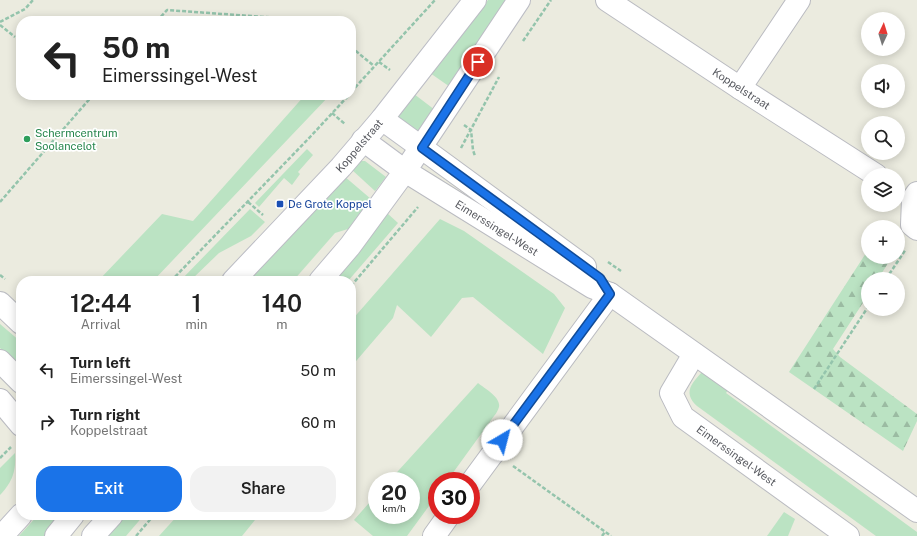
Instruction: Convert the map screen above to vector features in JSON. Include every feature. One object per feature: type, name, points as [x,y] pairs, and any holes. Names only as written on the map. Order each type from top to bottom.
[{"type":"street","name":"Koppelstraat","points":[[238,276],[341,167],[382,119],[475,0]]},
{"type":"street","points":[[324,276],[350,246],[422,148],[519,0]]},
{"type":"street","name":"Koppelstraat","points":[[607,0],[865,168]]},
{"type":"street","points":[[740,88],[799,0]]},
{"type":"street","name":"Eimerssingel-West","points":[[382,119],[600,278],[610,294]]},
{"type":"street","name":"Eimerssingel-West","points":[[363,140],[434,190],[592,286],[610,294],[917,511]]},
{"type":"street","points":[[909,193],[913,237]]},
{"type":"street","points":[[479,472],[610,294]]},
{"type":"street","points":[[0,303],[16,318]]},
{"type":"street","name":"Eimerssingel-West","points":[[694,354],[672,393],[683,417],[822,528],[848,536]]},
{"type":"street","points":[[0,361],[16,377]]},
{"type":"street","points":[[0,400],[16,418]]},
{"type":"street","points":[[2,536],[16,520]]},
{"type":"street","points":[[56,536],[70,520]]},
{"type":"street","points":[[93,536],[107,520]]},
{"type":"street","points":[[434,536],[443,524]]},
{"type":"path","points":[[15,37],[0,24],[25,9],[33,0]]},
{"type":"path","points":[[356,86],[435,0]]},
{"type":"path","points":[[521,44],[551,0]]},
{"type":"path","points":[[162,16],[167,10],[259,16]]},
{"type":"path","points":[[356,51],[374,66]]},
{"type":"path","points":[[449,168],[500,75]]},
{"type":"path","points":[[0,202],[89,100]]},
{"type":"path","points":[[176,276],[344,100]]},
{"type":"path","points":[[356,280],[434,190]]},
{"type":"path","points":[[248,202],[267,218]]},
{"type":"path","points":[[890,272],[913,237]]},
{"type":"path","points":[[814,389],[862,316]]},
{"type":"path","points":[[493,452],[611,536]]},
{"type":"path","points":[[136,536],[150,520]]},
{"type":"path","points":[[602,536],[605,532]]},
{"type":"green space","points":[[488,0],[513,0],[453,89],[430,73]]},
{"type":"green space","points":[[414,94],[435,110],[418,134],[394,118]]},
{"type":"green space","points":[[301,100],[325,100],[158,276],[103,276],[162,214],[193,221]]},
{"type":"green space","points":[[307,149],[313,155],[298,172],[300,174],[292,185],[284,178],[259,207],[255,203]]},
{"type":"green space","points":[[358,161],[365,161],[386,177],[375,191],[351,169]]},
{"type":"green space","points":[[344,176],[371,199],[348,229],[335,233],[297,276],[254,276]]},
{"type":"green space","points":[[250,209],[265,222],[251,236],[219,253],[195,276],[185,276]]},
{"type":"green space","points":[[387,213],[398,223],[352,276],[333,276]]},
{"type":"green space","points":[[440,219],[464,231],[554,294],[565,308],[543,354],[473,297],[462,298],[431,337],[397,305],[393,318],[356,361],[356,315]]},
{"type":"green space","points":[[861,261],[861,264],[888,264],[882,272],[861,272],[861,306],[833,349],[840,357],[917,414],[917,421],[903,451],[789,372]]},
{"type":"green space","points":[[0,324],[16,338],[16,365],[0,348]]},
{"type":"green space","points":[[702,372],[728,390],[726,393],[917,532],[917,536],[876,536],[697,406],[690,397],[690,389]]},
{"type":"green space","points":[[478,383],[495,396],[499,403],[499,407],[453,472],[428,472],[428,507],[420,518],[420,472],[397,472]]},
{"type":"green space","points":[[15,453],[13,476],[0,495],[0,468]]},
{"type":"green space","points":[[368,504],[368,524],[416,524],[407,536],[373,536],[354,520],[356,520],[356,518]]},
{"type":"green space","points":[[784,512],[795,519],[788,536],[767,536]]},
{"type":"green space","points":[[33,520],[61,520],[48,536],[19,536]]},
{"type":"green space","points":[[120,520],[140,520],[126,536],[106,536]]},
{"type":"green space","points":[[173,520],[255,520],[242,536],[159,536]]},
{"type":"place","name":"Schermcentrum Soolancelot","points":[[27,139]]},
{"type":"place","name":"De Grote Koppel","points":[[280,204]]},
{"type":"route","points":[[478,62],[422,148],[600,278],[610,294],[502,440]]}]
